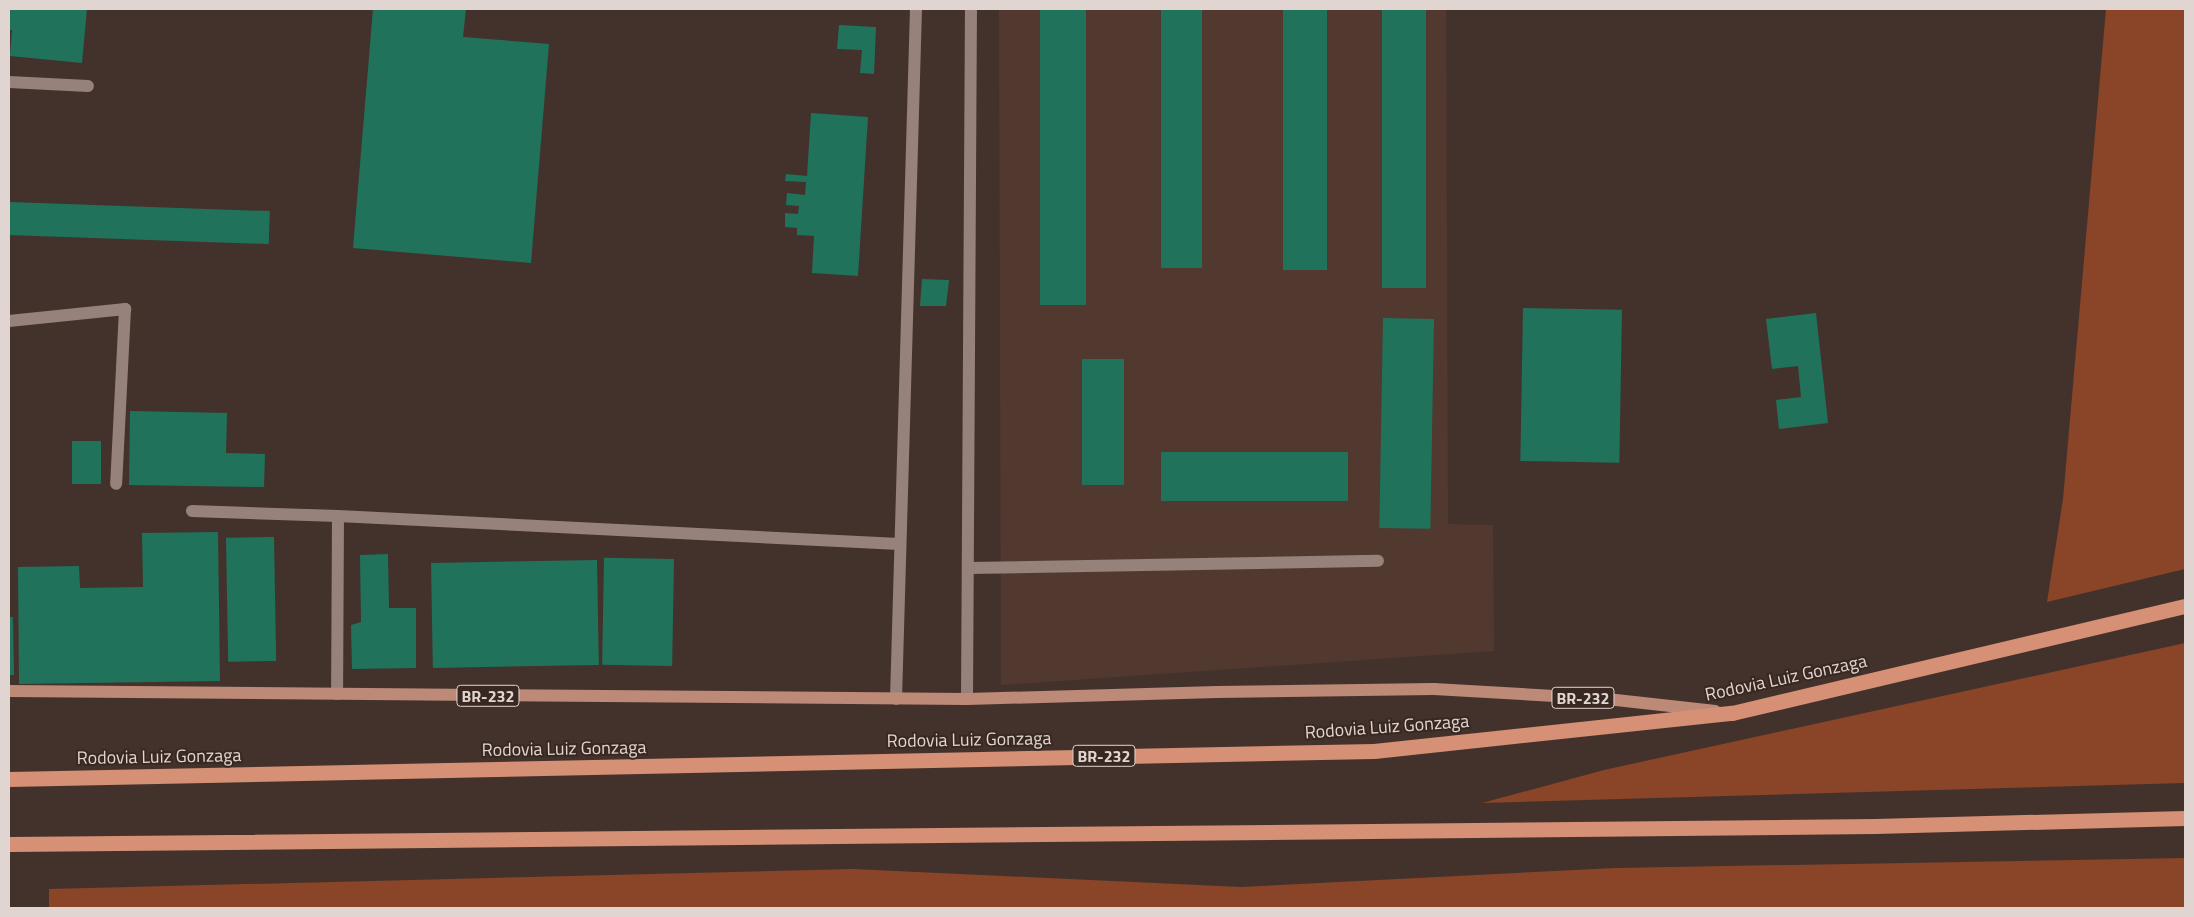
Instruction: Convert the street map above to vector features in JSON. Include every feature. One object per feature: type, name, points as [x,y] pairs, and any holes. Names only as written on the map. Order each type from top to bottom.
[{"type":"highway","name":"Rodovia Luiz Gonzaga","points":[[9,778],[1374,751],[1732,712],[2185,606]]},
{"type":"highway","points":[[9,844],[1875,826],[2185,818]]},
{"type":"main road","name":"BR-232","points":[[9,691],[967,699],[1217,692],[1434,689],[1607,699],[1732,712]]},
{"type":"street","points":[[896,699],[899,544],[910,285],[916,9]]},
{"type":"street","points":[[967,699],[971,9]]},
{"type":"street","points":[[9,82],[88,86]]},
{"type":"street","points":[[9,321],[125,309],[116,484]]},
{"type":"street","points":[[192,511],[338,516],[899,544]]},
{"type":"street","points":[[337,694],[338,516]]},
{"type":"street","points":[[968,568],[1378,561]]},
{"type":"shaded area","points":[[999,9],[1446,9],[1448,524],[1493,525],[1494,651],[1001,685]]},
{"type":"shaded area","points":[[2106,9],[2185,9],[2185,569],[2047,602],[2063,499]]},
{"type":"shaded area","points":[[2185,643],[2185,783],[1482,803],[1604,770]]},
{"type":"shaded area","points":[[2185,858],[2185,908],[49,908],[49,889],[853,869],[1241,887],[1615,868]]},
{"type":"building","points":[[9,9],[87,9],[82,63],[10,56],[12,30],[9,30]]},
{"type":"building","points":[[373,9],[466,9],[463,37],[549,44],[531,263],[353,248]]},
{"type":"building","points":[[1040,9],[1086,9],[1086,305],[1040,305]]},
{"type":"building","points":[[1161,9],[1202,9],[1202,268],[1161,268]]},
{"type":"building","points":[[1283,9],[1327,9],[1327,270],[1283,270]]},
{"type":"building","points":[[1382,9],[1426,9],[1426,288],[1382,288]]},
{"type":"building","points":[[839,25],[876,27],[874,74],[860,73],[862,50],[837,49]]},
{"type":"building","points":[[811,113],[868,117],[858,276],[812,273],[814,236],[797,235],[797,228],[785,227],[785,213],[798,214],[799,206],[786,205],[787,193],[805,195],[806,182],[785,181],[786,174],[807,176]]},
{"type":"building","points":[[9,202],[270,211],[269,244],[9,235]]},
{"type":"building","points":[[922,279],[949,280],[946,306],[920,306]]},
{"type":"building","points":[[1523,308],[1622,310],[1619,463],[1520,461]]},
{"type":"building","points":[[1816,313],[1828,423],[1779,429],[1776,400],[1801,397],[1798,366],[1772,369],[1766,319]]},
{"type":"building","points":[[1383,318],[1434,319],[1430,529],[1379,528]]},
{"type":"building","points":[[1082,359],[1124,359],[1124,485],[1082,485]]},
{"type":"building","points":[[130,411],[227,413],[226,453],[265,454],[264,487],[129,485]]},
{"type":"building","points":[[72,441],[101,441],[101,484],[72,484]]},
{"type":"building","points":[[1161,452],[1348,452],[1348,501],[1161,501]]},
{"type":"building","points":[[218,532],[220,681],[19,684],[18,567],[79,566],[80,588],[143,587],[142,533]]},
{"type":"building","points":[[274,537],[276,661],[228,662],[226,538]]},
{"type":"building","points":[[388,554],[389,608],[416,608],[416,668],[352,669],[351,625],[361,622],[360,555]]},
{"type":"building","points":[[604,558],[674,559],[672,666],[602,665]]},
{"type":"building","points":[[597,560],[599,665],[433,668],[431,563]]},
{"type":"building","points":[[9,617],[13,617],[14,675],[9,675]]}]
